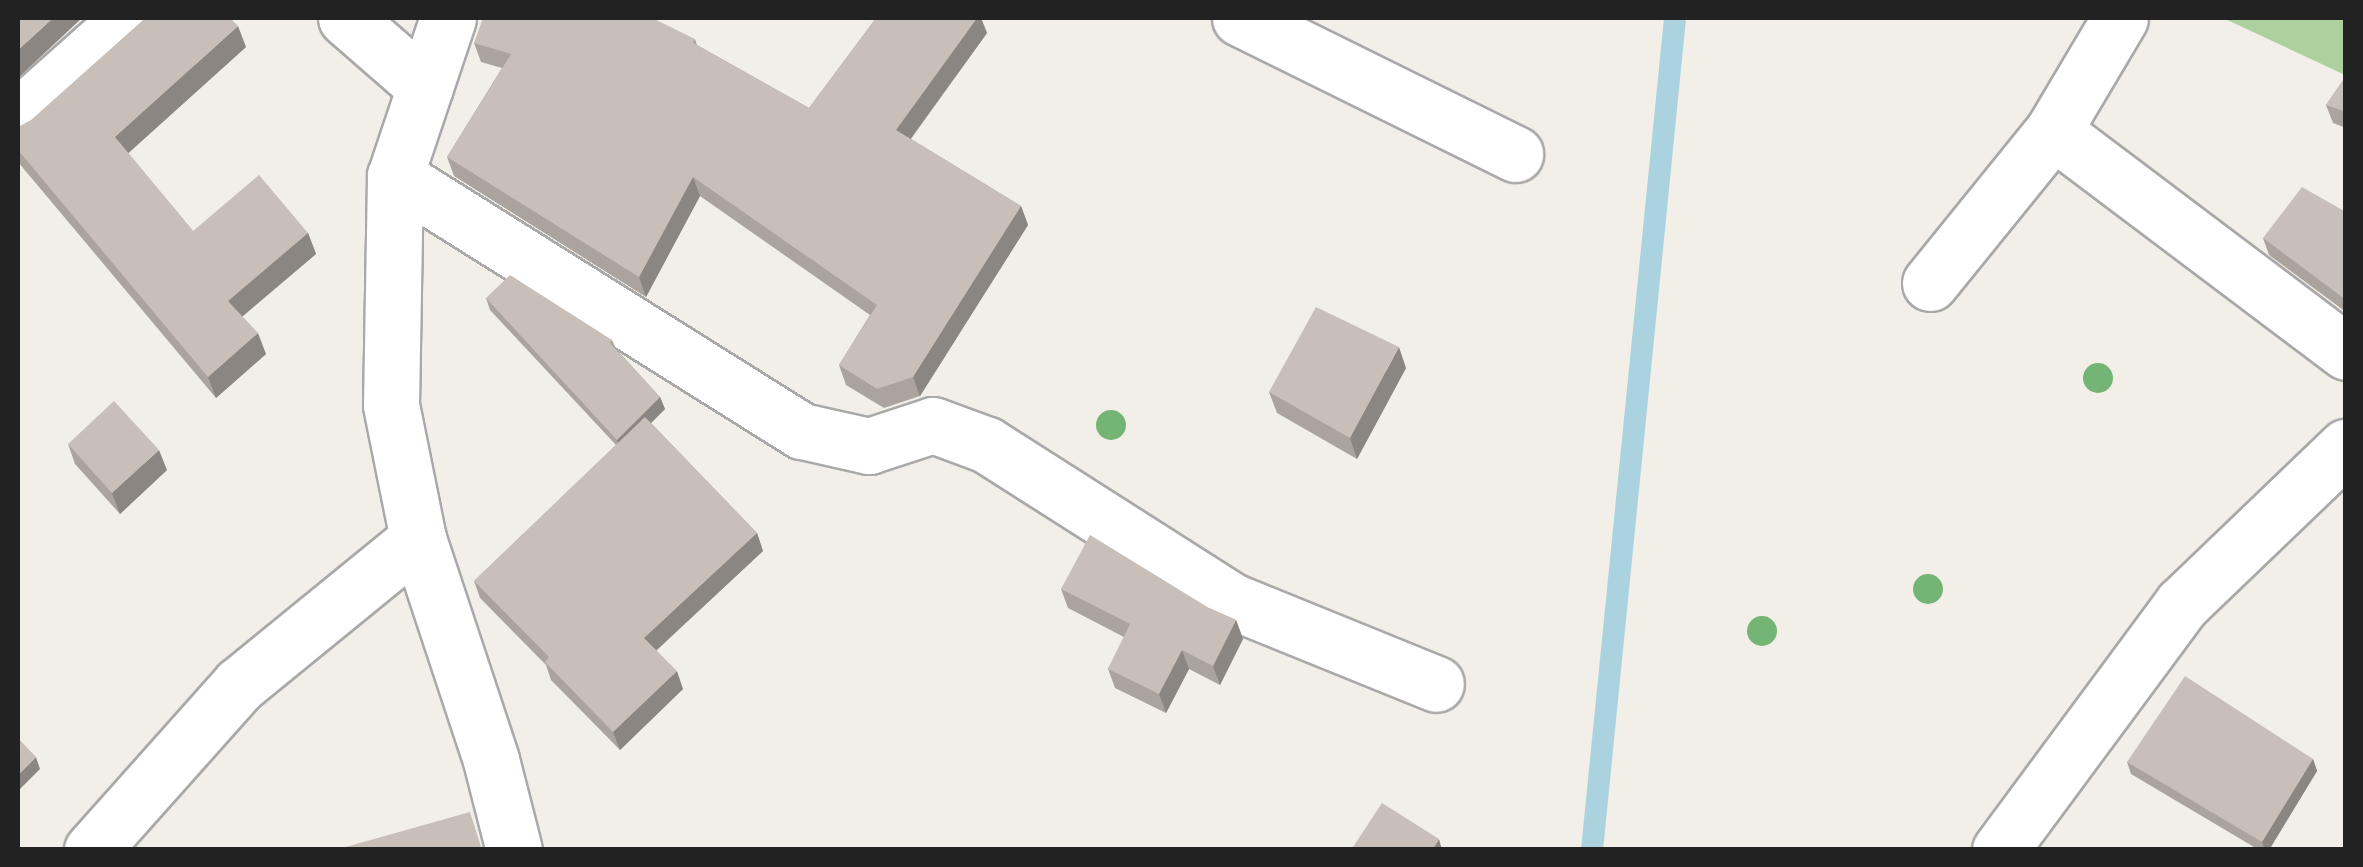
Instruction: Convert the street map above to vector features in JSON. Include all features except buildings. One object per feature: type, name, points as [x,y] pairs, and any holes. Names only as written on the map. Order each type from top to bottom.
[{"type":"street","points":[[18,117],[129,18]]},
{"type":"street","points":[[346,18],[425,87]]},
{"type":"street","points":[[448,18],[395,176],[391,405],[418,540],[491,760],[514,850]]},
{"type":"street","points":[[1240,18],[1514,154]]},
{"type":"street","points":[[1930,283],[2053,131],[2120,18]]},
{"type":"street","points":[[2053,131],[2346,352]]},
{"type":"street","points":[[395,176],[802,431],[869,446],[933,426],[987,446],[1232,602],[1436,684]]},
{"type":"street","points":[[2020,843],[2182,604],[2346,447]]},
{"type":"street","points":[[92,850],[239,685],[418,540]]},
{"type":"green space","points":[[2223,18],[2345,18],[2345,75]]},
{"type":"waterway","points":[[1592,850],[1675,18]]}]
